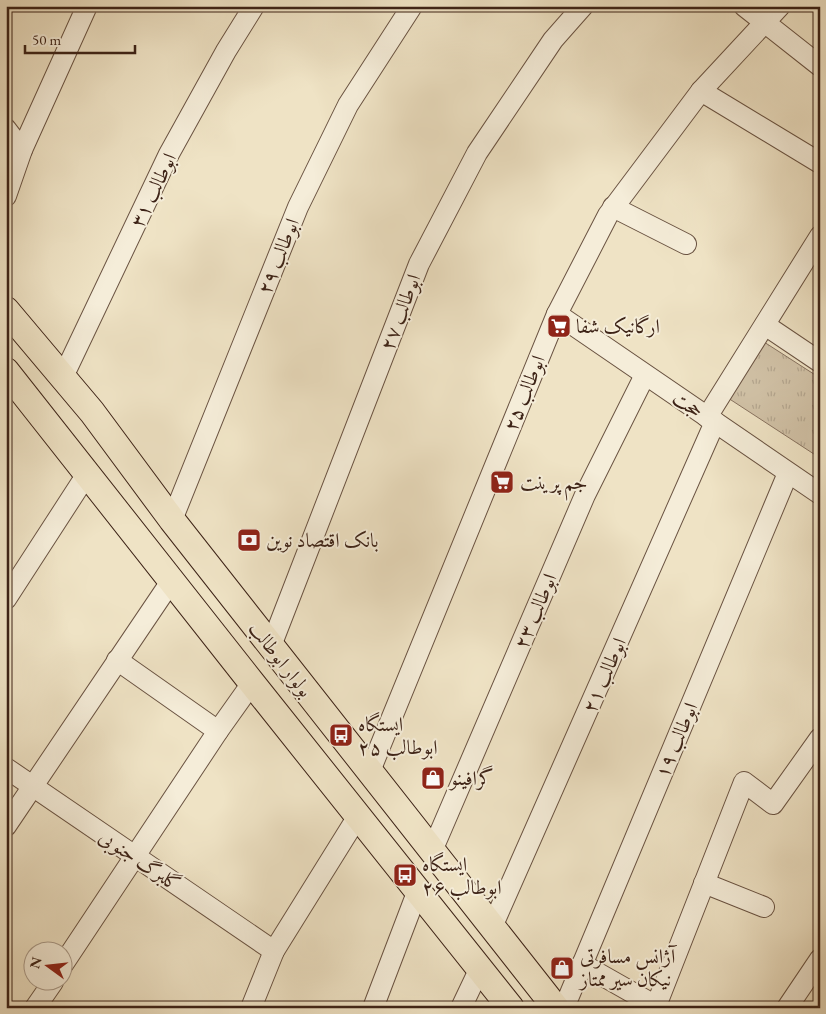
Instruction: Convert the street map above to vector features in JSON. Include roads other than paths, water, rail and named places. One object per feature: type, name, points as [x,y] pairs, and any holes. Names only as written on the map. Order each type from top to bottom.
[{"type":"main road","name":"بولوار ابوطالب","points":[[6,310],[62,379],[92,412],[172,520],[556,1008]]},
{"type":"main road","name":"بولوار ابوطالب","points":[[6,371],[511,1008]]},
{"type":"main road","points":[[57,436],[63,423],[68,418],[81,413],[92,412]]},
{"type":"street","points":[[6,196],[22,150],[87,6]]},
{"type":"street","name":"ابوطالب ۳۱","points":[[62,379],[169,154],[254,6]]},
{"type":"street","name":"ابوطالب ۲۹","points":[[172,520],[298,207],[348,105],[412,6]]},
{"type":"street","name":"ابوطالب ۲۷","points":[[271,646],[419,264],[477,153],[553,40],[583,6]]},
{"type":"street","points":[[744,6],[820,66]]},
{"type":"street","name":"ابوطالب ۲۵","points":[[370,771],[556,314],[608,215],[701,91],[780,6]]},
{"type":"street","points":[[701,91],[820,162]]},
{"type":"street","points":[[6,130],[22,150]]},
{"type":"street","points":[[613,207],[686,244]]},
{"type":"street","name":"ابوطالب ۲۱","points":[[492,927],[711,420],[765,325],[820,236]]},
{"type":"street","name":"حجت","points":[[556,314],[820,494]]},
{"type":"street","points":[[765,325],[820,362]]},
{"type":"street","name":"ابوطالب ۲۳","points":[[432,851],[585,495],[645,375]]},
{"type":"street","name":"ابوطالب ۱۹","points":[[564,1008],[788,473]]},
{"type":"street","points":[[6,599],[88,474]]},
{"type":"street","points":[[6,826],[172,580]]},
{"type":"street","points":[[117,660],[218,731]]},
{"type":"street","points":[[72,951],[252,683]]},
{"type":"street","points":[[582,964],[656,1006],[744,782],[773,804],[820,738]]},
{"type":"street","name":"گلبرگ جنوبی","points":[[6,768],[274,951]]},
{"type":"street","points":[[251,1008],[274,951],[358,816]]},
{"type":"street","points":[[704,882],[764,907]]},
{"type":"street","points":[[373,1008],[418,890]]},
{"type":"street","points":[[787,1008],[820,960]]},
{"type":"street","points":[[461,1008],[480,968]]},
{"type":"street","points":[[35,1008],[45,992]]},
{"type":"place","name":"ارگانیک شفا","points":[[559,326]]},
{"type":"place","name":"جم پرینت","points":[[502,482]]},
{"type":"place","name":"بانک اقتصاد نوین","points":[[249,540]]},
{"type":"place","name":"ایستگاه ابوطالب ۲۵","points":[[341,735]]},
{"type":"place","name":"گرافینو","points":[[433,778]]},
{"type":"place","name":"ایستگاه ابوطالب ۲۶","points":[[405,875]]},
{"type":"place","name":"آژانس مسافرتی نیکان سیر ممتاز","points":[[562,968]]}]
